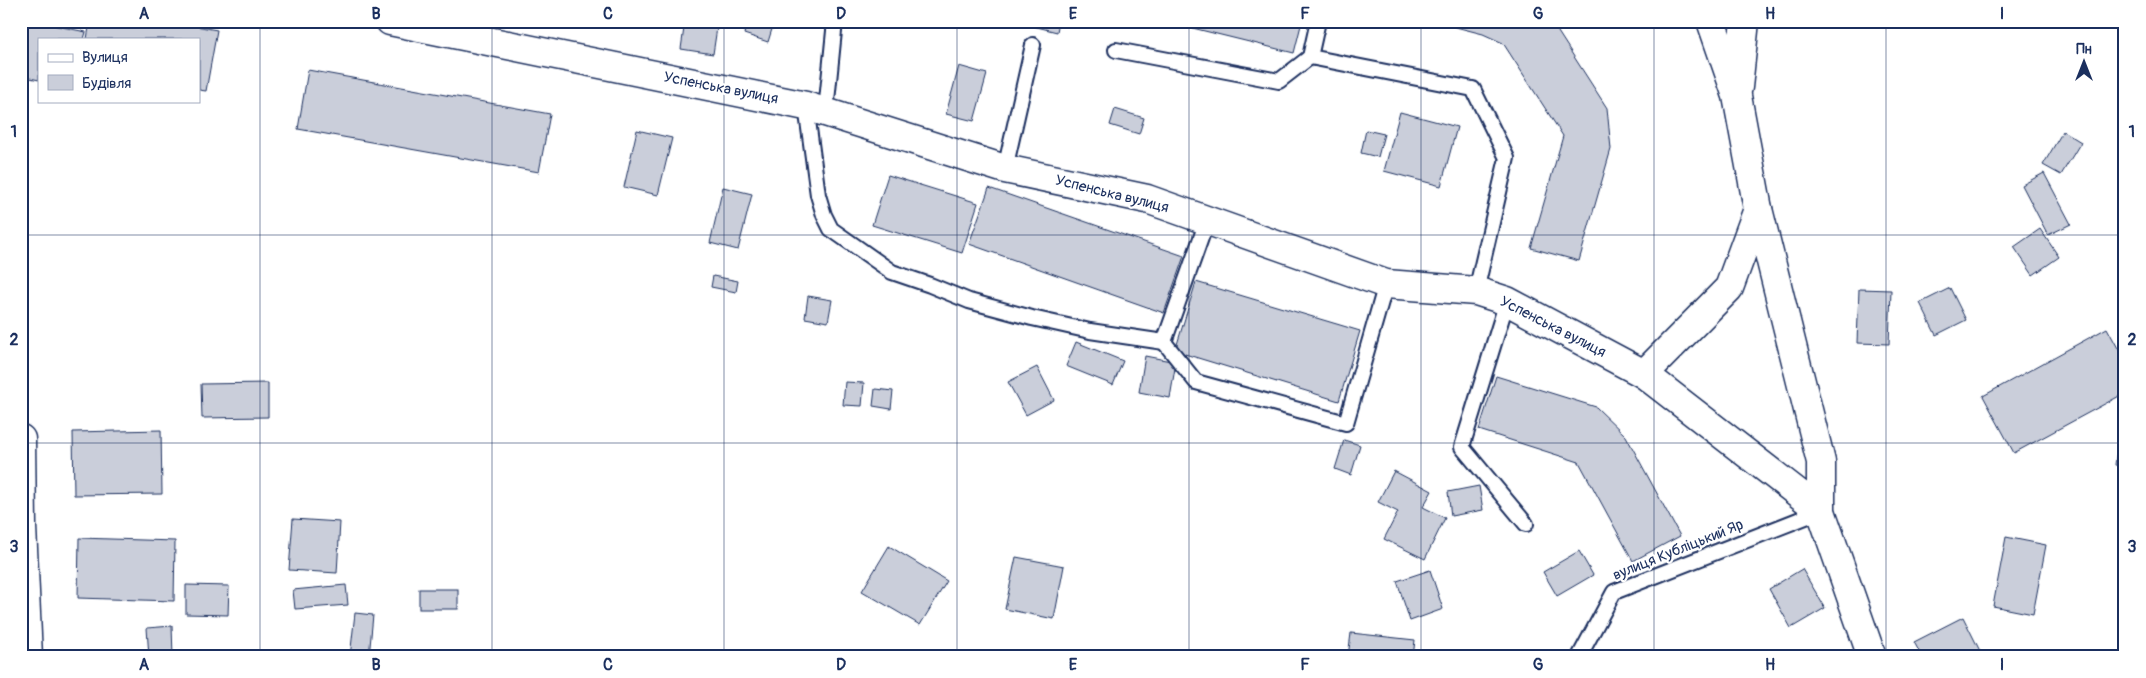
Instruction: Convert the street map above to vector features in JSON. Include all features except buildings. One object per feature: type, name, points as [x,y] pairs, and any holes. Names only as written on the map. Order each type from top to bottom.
[{"type":"street","name":"Успенська вулиця","points":[[390,21],[816,108],[1005,169],[1146,200],[1386,284],[1476,291],[1507,301],[1644,374],[1821,511]]},
{"type":"street","points":[[1711,21],[1737,96],[1758,208],[1821,462],[1821,511],[1872,657]]},
{"type":"street","points":[[1737,96],[1745,21]]},
{"type":"street","points":[[1644,374],[1730,288],[1758,208]]},
{"type":"street","points":[[21,439],[21,527],[28,657]]},
{"type":"lane","points":[[835,21],[816,108],[818,195],[824,216],[831,229],[892,272],[969,301],[1032,318],[1090,331],[1164,342],[1196,382],[1346,423],[1386,284]]},
{"type":"lane","points":[[1116,50],[1280,81],[1310,57],[1318,21]]},
{"type":"lane","points":[[1005,169],[1033,45]]},
{"type":"lane","points":[[1310,57],[1473,89],[1507,158],[1476,291]]},
{"type":"lane","points":[[1164,342],[1207,221]]},
{"type":"lane","points":[[1507,301],[1462,447],[1526,524]]},
{"type":"lane","name":"вулиця Кубліцький Яр","points":[[1579,657],[1614,592],[1821,511]]}]
